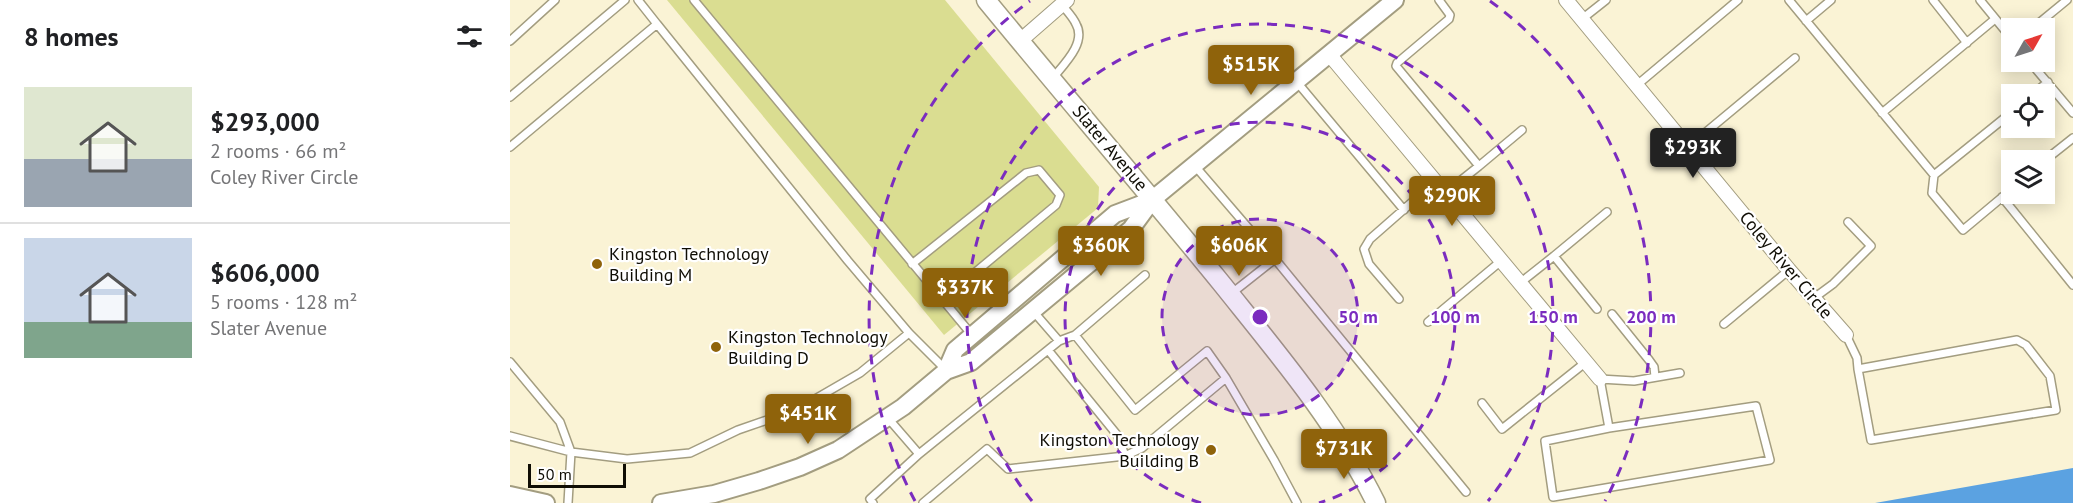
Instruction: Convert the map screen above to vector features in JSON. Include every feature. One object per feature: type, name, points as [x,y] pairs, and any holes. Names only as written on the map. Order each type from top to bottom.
[{"type":"main road","name":"Slater Avenue","points":[[986,0],[1153,199],[1315,400],[1362,474],[1376,503]]},
{"type":"street","points":[[661,503],[731,493],[838,450],[887,417],[946,371],[971,363],[1131,229],[1153,199],[1395,0]]},
{"type":"street","name":"Coley River Circle","points":[[1566,0],[1789,270],[1846,335]]},
{"type":"street","points":[[1020,41],[1065,2]]},
{"type":"street","points":[[1329,54],[1600,379]]},
{"type":"street","points":[[946,371],[955,350],[1115,214],[1153,199]]},
{"type":"street","points":[[510,495],[546,503]]},
{"type":"lane","points":[[510,41],[555,0]]},
{"type":"lane","points":[[510,97],[625,0]]},
{"type":"lane","points":[[638,0],[909,333],[946,371]]},
{"type":"lane","points":[[694,0],[972,335]]},
{"type":"lane","points":[[1439,0],[1450,15],[1449,19],[1396,66],[1479,166]]},
{"type":"lane","points":[[1582,19],[1606,0]]},
{"type":"lane","points":[[1636,85],[1738,0]]},
{"type":"lane","points":[[1789,0],[1934,176]]},
{"type":"lane","points":[[1806,21],[1830,0]]},
{"type":"lane","points":[[1933,0],[1967,43]]},
{"type":"lane","points":[[1980,0],[2001,26]]},
{"type":"lane","points":[[2044,18],[2067,0]]},
{"type":"lane","points":[[1052,79],[1071,56],[1079,33],[1078,26],[1065,2]]},
{"type":"lane","points":[[1882,113],[1995,19]]},
{"type":"lane","points":[[510,147],[657,24]]},
{"type":"lane","points":[[1688,147],[1795,58]]},
{"type":"lane","points":[[2039,72],[2073,113]]},
{"type":"lane","points":[[1296,81],[1404,210]]},
{"type":"lane","points":[[2001,121],[1934,176],[1932,193],[1963,230],[2001,198]]},
{"type":"lane","points":[[1445,193],[1522,130]]},
{"type":"lane","points":[[2055,153],[2073,138]]},
{"type":"lane","points":[[1195,166],[1275,259],[1466,492]]},
{"type":"lane","points":[[912,264],[1026,173],[1039,171],[1060,195],[1056,205],[942,300]]},
{"type":"lane","points":[[1399,299],[1369,264],[1364,249],[1370,239],[1435,182]]},
{"type":"lane","points":[[2008,204],[2073,285]]},
{"type":"lane","points":[[1520,283],[1608,212]]},
{"type":"lane","points":[[1814,298],[1833,284],[1871,246],[1848,222]]},
{"type":"lane","points":[[1554,256],[1597,309]]},
{"type":"lane","points":[[1230,294],[1275,259]]},
{"type":"lane","points":[[1428,322],[1501,261]]},
{"type":"lane","points":[[1724,324],[1789,270]]},
{"type":"lane","points":[[2066,276],[2073,271]]},
{"type":"lane","points":[[873,503],[870,499],[919,454],[1059,341],[1075,335],[1145,275]]},
{"type":"lane","points":[[1033,310],[1059,341]]},
{"type":"lane","points":[[1612,314],[1654,367],[1655,377]]},
{"type":"lane","points":[[510,436],[571,452],[627,459],[690,453],[738,430],[796,410],[860,373],[909,333]]},
{"type":"lane","points":[[1075,335],[1135,410],[1207,351],[1226,378],[1297,503]]},
{"type":"lane","points":[[1846,335],[1857,358],[1858,369],[1871,440],[2056,410],[2050,376],[2026,345],[2017,340],[1858,369]]},
{"type":"lane","points":[[1048,350],[1118,436],[1125,456]]},
{"type":"lane","points":[[510,362],[560,422],[571,452],[568,503]]},
{"type":"lane","points":[[1482,403],[1502,429],[1586,362]]},
{"type":"lane","points":[[1609,428],[1600,379],[1634,381],[1680,373]]},
{"type":"lane","points":[[923,503],[987,449],[1008,469],[1125,456],[1142,448],[1226,378]]},
{"type":"lane","points":[[1756,406],[1770,460],[1553,497],[1545,441],[1609,428],[1756,406]]},
{"type":"lane","points":[[887,417],[919,454]]},
{"type":"green space","points":[[667,0],[945,0],[1099,187],[1098,208],[944,335]]},
{"type":"water","points":[[2073,468],[2073,503],[1875,503]]},
{"type":"place","name":"Kingston Technology Building M","points":[[597,264]]},
{"type":"place","name":"Kingston Technology Building D","points":[[716,347]]},
{"type":"place","name":"Kingston Technology Building B","points":[[1211,450]]}]
